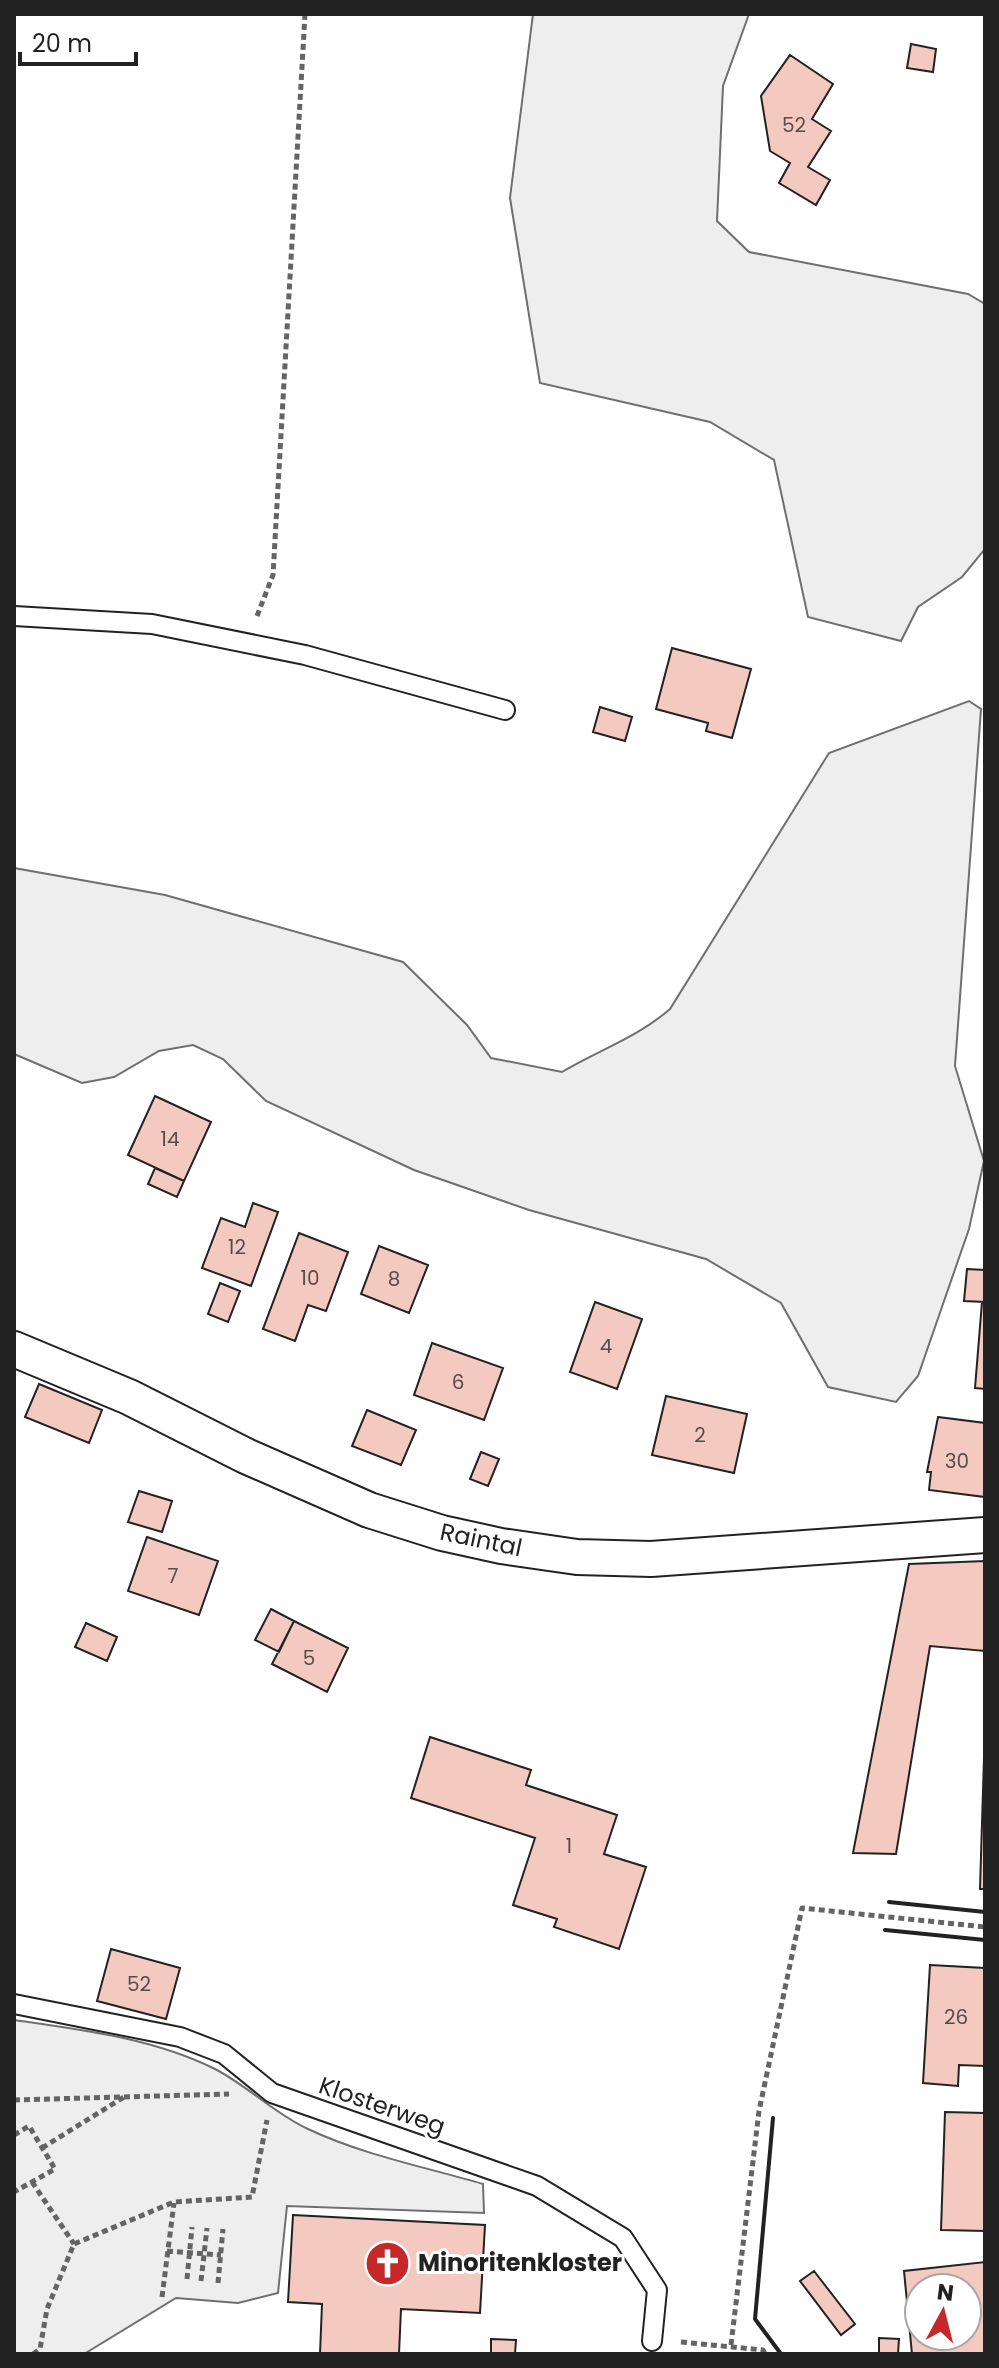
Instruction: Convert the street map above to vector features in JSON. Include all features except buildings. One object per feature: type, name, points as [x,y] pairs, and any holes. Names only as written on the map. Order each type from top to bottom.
[{"type":"street","name":"Raintal","points":[[14,1349],[129,1397],[246,1456],[369,1510],[501,1546],[577,1557],[651,1559],[985,1535]]},
{"type":"lane","points":[[14,616],[152,624],[305,655],[505,710]]},
{"type":"lane","name":"Klosterweg","points":[[14,2004],[180,2037],[224,2054],[272,2093],[537,2186],[623,2238],[657,2290],[652,2341]]},
{"type":"path","points":[[218,638],[257,618],[273,575],[305,14]]},
{"type":"path","points":[[731,2345],[759,2111],[802,1908],[985,1927]]},
{"type":"path","points":[[14,2100],[272,2093],[252,2197],[174,2202],[74,2244],[47,2309],[40,2349],[33,2354]]},
{"type":"path","points":[[42,2148],[125,2096]]},
{"type":"path","points":[[14,2135],[29,2126],[55,2169],[14,2192]]},
{"type":"path","points":[[32,2182],[74,2244]]},
{"type":"path","points":[[162,2297],[174,2202]]},
{"type":"path","points":[[187,2279],[192,2227]]},
{"type":"path","points":[[201,2281],[207,2228]]},
{"type":"path","points":[[218,2283],[223,2229]]},
{"type":"path","points":[[167,2251],[221,2255]]},
{"type":"path","points":[[652,2341],[731,2345],[763,2350],[765,2354]]},
{"type":"shaded area","points":[[533,14],[749,14],[723,86],[717,221],[749,252],[968,294],[985,304],[985,549],[962,577],[918,607],[901,641],[808,617],[774,460],[710,422],[540,383],[510,198]]},
{"type":"shaded area","points":[[969,701],[981,709],[955,1066],[984,1161],[969,1229],[918,1376],[896,1402],[828,1387],[781,1303],[706,1259],[529,1210],[414,1170],[266,1101],[223,1059],[193,1045],[159,1051],[114,1077],[82,1083],[14,1054],[14,868],[165,895],[403,962],[467,1025],[491,1058],[562,1072],[632,1035],[670,1009],[829,753]]},
{"type":"shaded area","points":[[14,2020],[117,2037],[191,2058],[227,2076],[296,2123],[329,2138],[483,2184],[484,2213],[287,2206],[278,2293],[238,2303],[176,2298],[84,2354],[14,2354]]},
{"type":"wall","points":[[889,1902],[985,1912]]},
{"type":"wall","points":[[885,1930],[985,1940]]},
{"type":"wall","points":[[773,2118],[755,2319],[781,2354]]},
{"type":"place","name":"Minoritenkloster","points":[[387,2263]]}]
